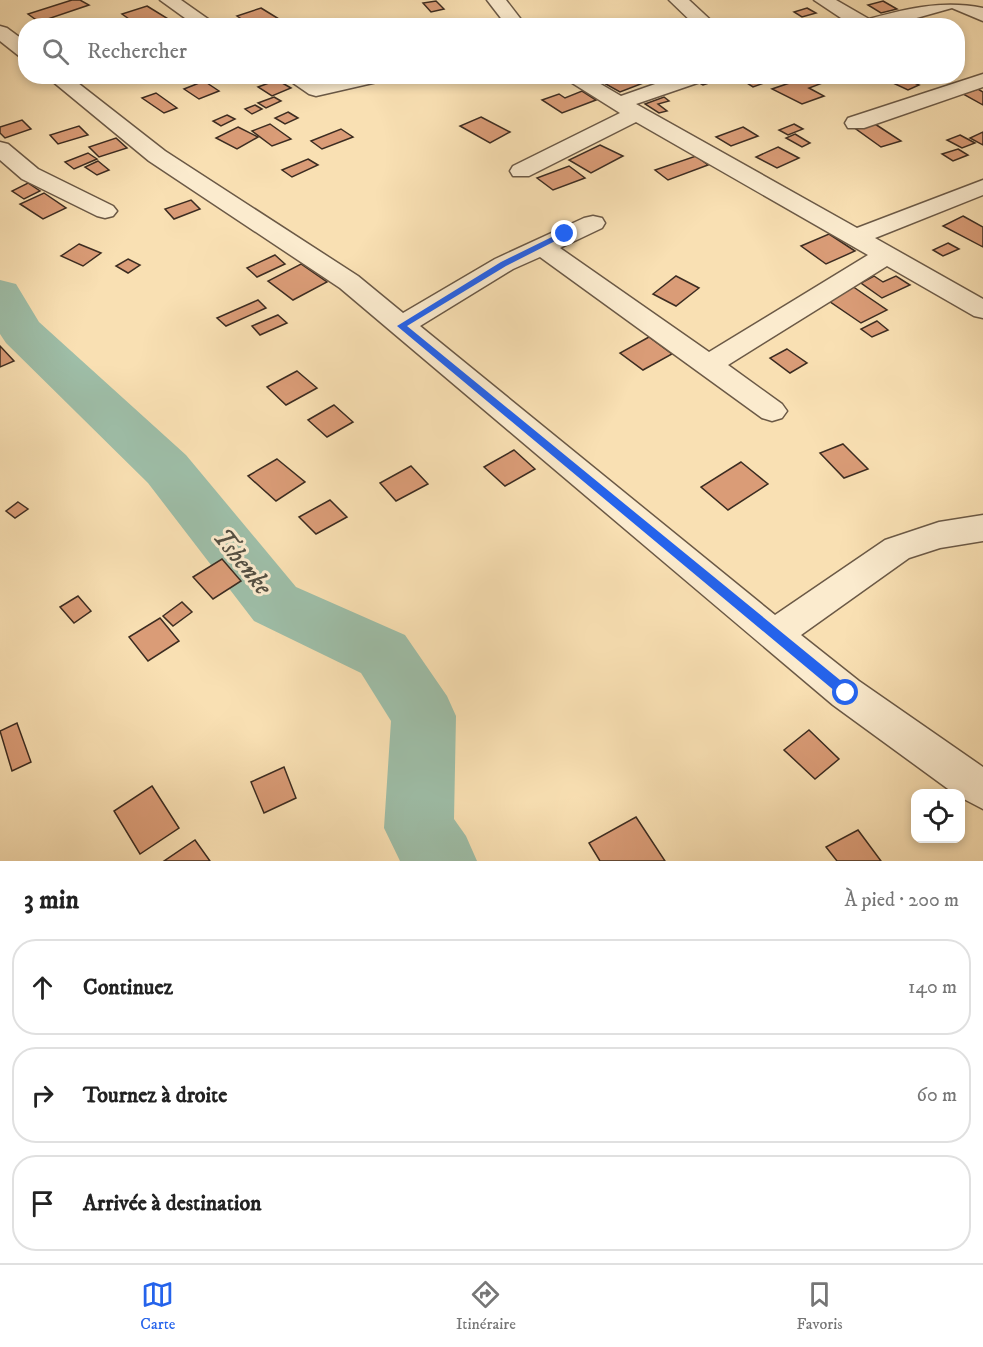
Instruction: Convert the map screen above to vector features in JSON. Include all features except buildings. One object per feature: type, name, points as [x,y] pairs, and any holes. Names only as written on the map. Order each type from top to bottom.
[{"type":"street","points":[[169,0],[197,18]]},
{"type":"street","points":[[496,0],[511,18]]},
{"type":"street","points":[[678,0],[699,18]]},
{"type":"street","points":[[823,0],[853,18]]},
{"type":"street","points":[[890,18],[951,1],[983,15]]},
{"type":"street","points":[[0,33],[18,46]]},
{"type":"street","points":[[856,123],[983,80]]},
{"type":"street","points":[[66,84],[158,156],[349,282],[846,693],[983,790]]},
{"type":"street","points":[[306,84],[316,90],[343,84]]},
{"type":"street","points":[[585,84],[983,310]]},
{"type":"street","points":[[521,171],[627,108],[681,84]]},
{"type":"street","points":[[0,149],[30,174],[105,211]]},
{"type":"street","points":[[856,237],[983,187]]},
{"type":"street","points":[[401,326],[504,264],[593,223]]},
{"type":"street","points":[[541,246],[772,411]]},
{"type":"street","points":[[708,365],[887,255]]},
{"type":"street","points":[[774,635],[897,549],[939,535],[983,528]]},
{"type":"waterway","name":"Tshenke","points":[[0,294],[22,332],[167,469],[275,604],[383,654],[424,716],[419,828],[441,861]]},
{"type":"route","points":[[565,234],[504,264],[401,326],[846,693]]}]
